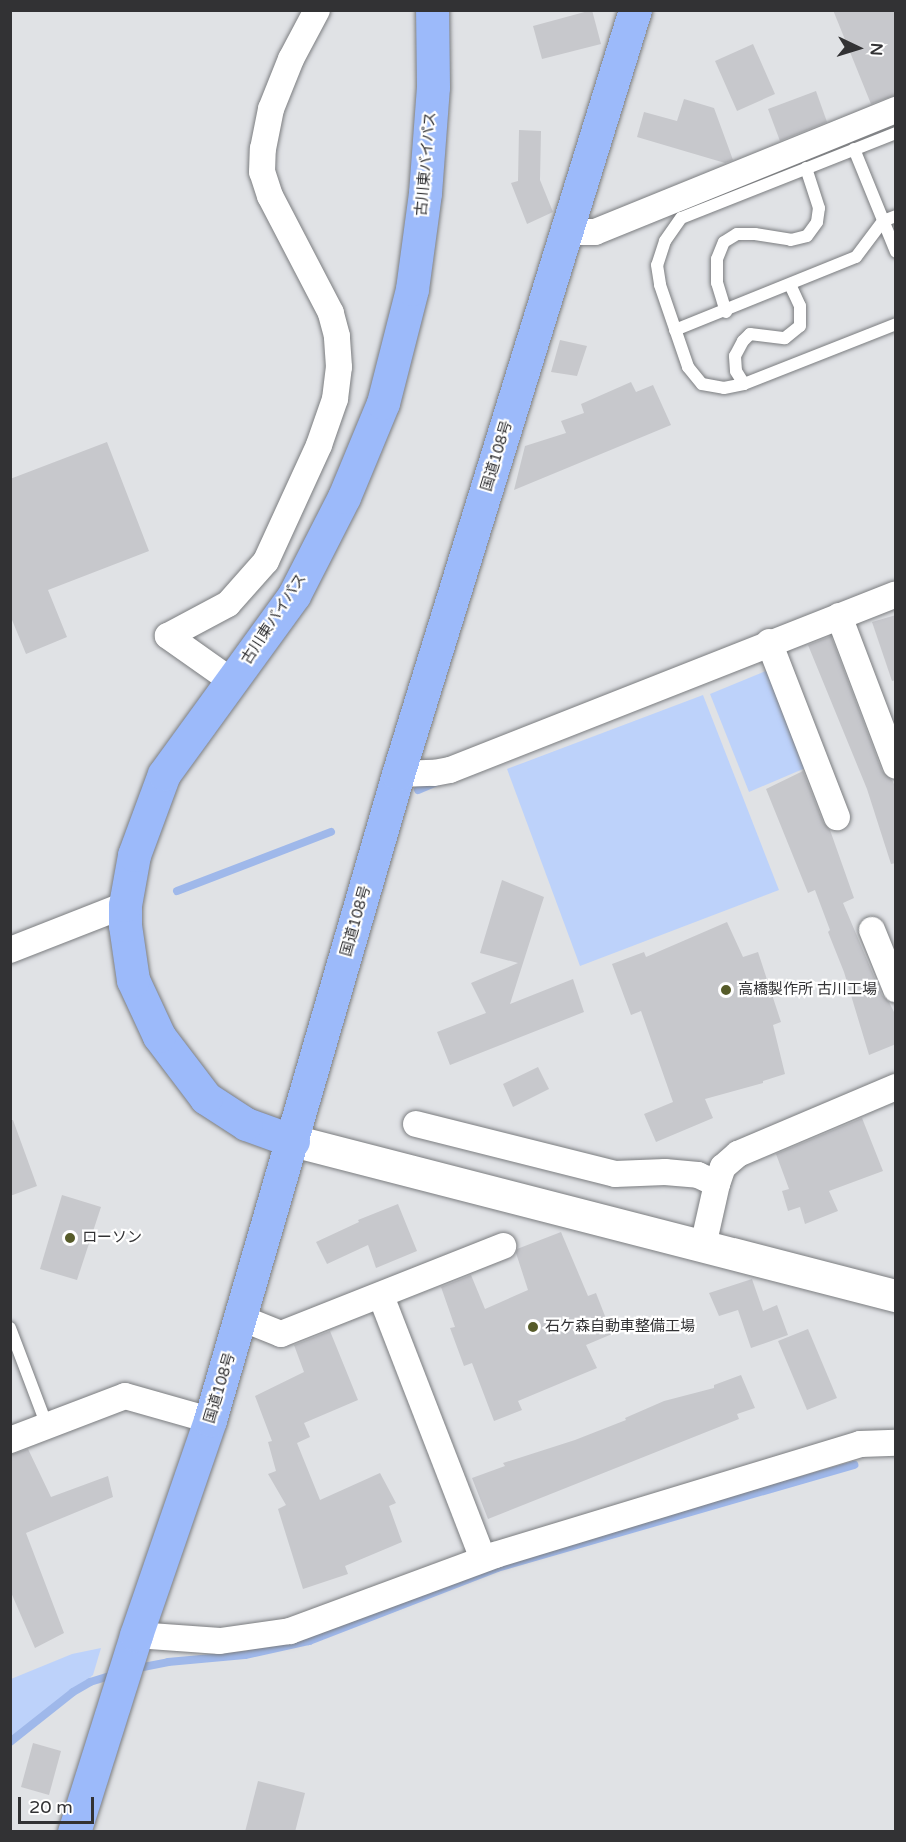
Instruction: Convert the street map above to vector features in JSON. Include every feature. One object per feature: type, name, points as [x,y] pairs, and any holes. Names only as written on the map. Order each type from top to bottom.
[{"type":"highway","name":"古川東バイパス","points":[[293,1141],[246,1124],[206,1098],[159,1036],[133,980],[124,925],[125,906],[134,855],[164,774],[294,595],[344,497],[383,403],[412,289],[425,193],[433,87],[432,10]]},
{"type":"highway","name":"国道108号","points":[[74,1832],[127,1661],[210,1420],[398,774],[635,10]]},
{"type":"street","points":[[232,682],[168,636],[228,604],[266,561],[319,445],[335,399],[339,367],[337,336],[331,313],[270,196],[262,172],[263,149],[271,109],[291,59],[317,10]]},
{"type":"street","points":[[566,232],[595,232],[896,110]]},
{"type":"street","points":[[398,774],[450,770],[773,654],[843,627],[896,594]]},
{"type":"street","points":[[843,627],[896,766]]},
{"type":"street","points":[[773,654],[837,817]]},
{"type":"street","points":[[10,950],[125,906]]},
{"type":"street","points":[[872,930],[896,990]]},
{"type":"street","points":[[703,1246],[723,1167],[738,1154],[896,1087]]},
{"type":"street","points":[[417,1124],[615,1174],[665,1172],[698,1175],[717,1184]]},
{"type":"street","points":[[293,1141],[896,1296]]},
{"type":"street","points":[[241,1318],[281,1334],[503,1246]]},
{"type":"street","points":[[381,1296],[483,1559]]},
{"type":"street","points":[[10,1440],[125,1396],[210,1420]]},
{"type":"street","points":[[127,1661],[220,1641],[290,1631],[483,1559],[860,1444],[896,1443]]},
{"type":"lane","points":[[896,133],[681,218],[665,241],[657,266],[660,285],[688,367],[702,384],[724,388],[744,384],[896,324]]},
{"type":"lane","points":[[854,149],[896,252]]},
{"type":"lane","points":[[726,312],[717,283],[717,259],[724,242],[737,234],[755,234],[791,240],[807,236],[817,222],[819,208],[806,168]]},
{"type":"lane","points":[[675,330],[726,312],[856,257],[883,221],[896,216]]},
{"type":"lane","points":[[744,384],[736,371],[735,356],[743,341],[750,334],[785,338],[800,326],[800,306],[790,285]]},
{"type":"lane","points":[[10,1328],[48,1426]]},
{"type":"shaded area","points":[[773,668],[810,766],[749,792],[710,694]]},
{"type":"shaded area","points":[[703,695],[779,890],[580,966],[507,769]]},
{"type":"shaded area","points":[[101,1648],[93,1675],[11,1740],[11,1679],[72,1654]]},
{"type":"building","points":[[592,10],[601,44],[542,59],[533,26]]},
{"type":"building","points":[[833,10],[896,10],[896,95],[871,104]]},
{"type":"building","points":[[753,44],[775,94],[737,111],[715,61]]},
{"type":"building","points":[[816,91],[827,122],[780,141],[768,109]]},
{"type":"building","points":[[684,99],[714,108],[733,160],[725,163],[637,137],[644,112],[677,121]]},
{"type":"building","points":[[519,130],[541,131],[540,180],[553,212],[527,224],[511,183],[518,181]]},
{"type":"building","points":[[560,340],[587,346],[577,376],[551,372]]},
{"type":"building","points":[[631,382],[636,392],[653,385],[671,425],[514,490],[525,446],[566,433],[561,421],[584,413],[581,404]]},
{"type":"building","points":[[107,442],[149,551],[48,590],[67,637],[26,654],[10,615],[10,479]]},
{"type":"building","points":[[896,615],[896,680],[892,681],[872,622]]},
{"type":"building","points":[[831,636],[882,771],[892,780],[896,788],[896,863],[891,864],[867,789],[808,645]]},
{"type":"building","points":[[803,771],[823,822],[830,830],[854,898],[843,903],[882,995],[889,1002],[896,1016],[896,1044],[869,1055],[844,972],[815,890],[808,893],[766,789]]},
{"type":"building","points":[[502,880],[544,897],[510,1004],[573,979],[584,1012],[450,1065],[437,1032],[486,1013],[471,983],[518,963],[480,953]]},
{"type":"building","points":[[727,922],[743,957],[758,952],[781,1022],[773,1025],[785,1074],[763,1081],[763,1083],[705,1099],[713,1118],[656,1142],[644,1114],[673,1102],[641,1011],[631,1015],[612,964],[644,952],[646,957]]},
{"type":"building","points":[[538,1067],[549,1089],[513,1107],[503,1084]]},
{"type":"building","points":[[862,1118],[883,1171],[829,1191],[838,1211],[805,1224],[800,1207],[788,1211],[782,1191],[789,1189],[776,1154]]},
{"type":"building","points":[[10,1120],[13,1120],[37,1186],[10,1196]]},
{"type":"building","name":"ローソン","points":[[62,1195],[101,1207],[77,1280],[40,1269]]},
{"type":"building","points":[[398,1204],[417,1251],[376,1268],[368,1245],[327,1264],[316,1242],[359,1222],[358,1220]]},
{"type":"building","points":[[561,1232],[588,1296],[596,1293],[612,1334],[586,1345],[597,1368],[518,1401],[522,1410],[494,1421],[472,1363],[464,1366],[450,1328],[455,1327],[441,1287],[471,1275],[485,1309],[528,1290],[516,1253],[517,1249]]},
{"type":"building","points":[[752,1279],[763,1311],[777,1305],[788,1335],[751,1348],[738,1310],[719,1316],[709,1293]]},
{"type":"building","points":[[808,1329],[837,1398],[807,1410],[778,1341]]},
{"type":"building","points":[[330,1331],[358,1400],[304,1423],[310,1437],[297,1443],[320,1500],[380,1473],[396,1503],[389,1506],[402,1542],[345,1566],[348,1574],[303,1589],[278,1509],[286,1505],[268,1474],[276,1471],[268,1442],[272,1441],[255,1396],[304,1372],[294,1345]]},
{"type":"building","points":[[741,1375],[755,1408],[737,1414],[739,1419],[488,1519],[472,1478],[505,1466],[503,1463],[575,1440],[626,1420],[625,1418],[664,1401],[714,1388],[714,1385]]},
{"type":"building","points":[[28,1449],[51,1497],[108,1476],[113,1497],[26,1533],[64,1633],[35,1648],[10,1590],[10,1455]]},
{"type":"building","points":[[33,1743],[61,1751],[49,1795],[21,1787]]},
{"type":"building","points":[[258,1781],[305,1793],[295,1832],[245,1832]]},
{"type":"waterway","points":[[418,790],[437,782]]},
{"type":"waterway","points":[[177,891],[331,832]]},
{"type":"waterway","points":[[133,1669],[168,1662],[245,1655],[309,1641],[497,1568],[854,1465]]},
{"type":"waterway","points":[[10,1742],[73,1692],[90,1682],[113,1675]]},
{"type":"place","name":"高橋製作所 古川工場","points":[[726,990]]},
{"type":"place","name":"ローソン","points":[[70,1238]]},
{"type":"place","name":"石ケ森自動車整備工場","points":[[533,1327]]}]
